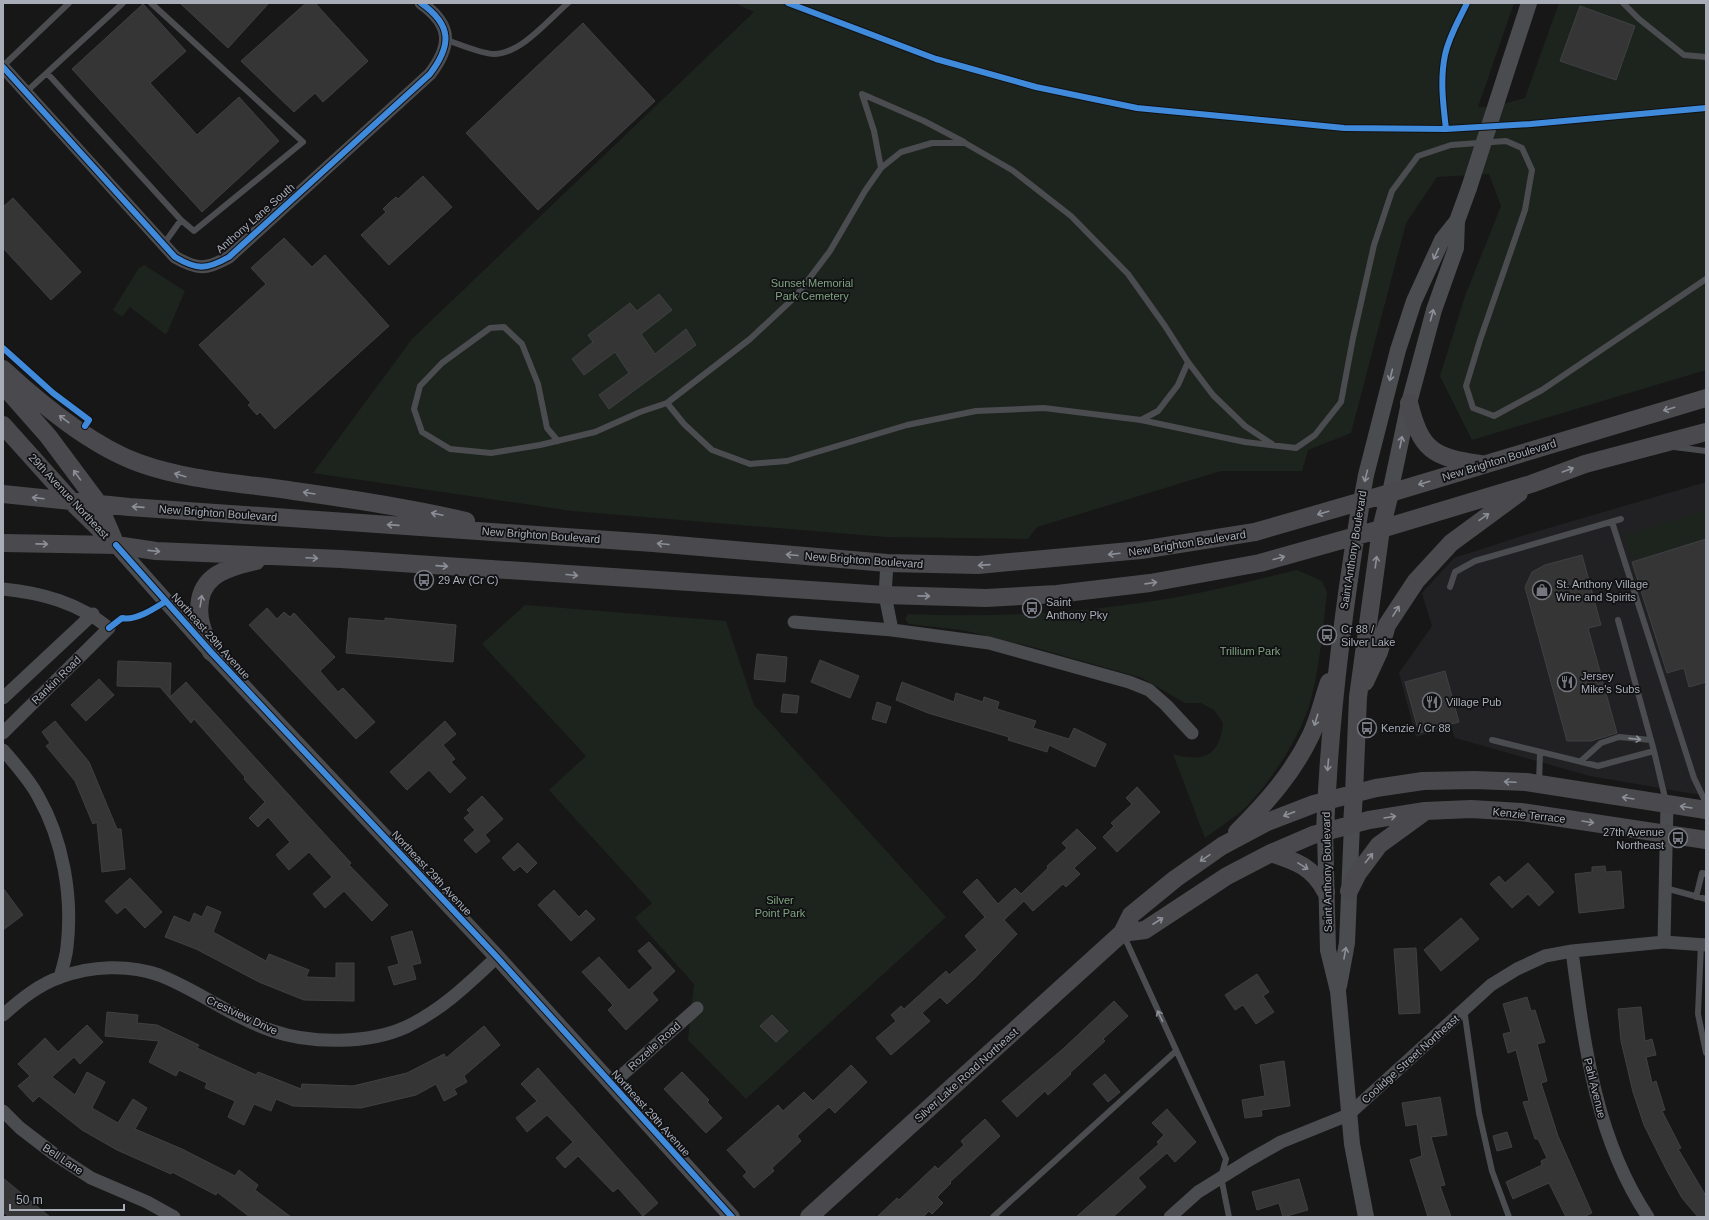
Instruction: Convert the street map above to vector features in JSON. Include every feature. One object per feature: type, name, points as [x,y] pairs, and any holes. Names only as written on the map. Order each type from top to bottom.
[{"type":"main road","points":[[3,369],[22,387],[82,432],[139,463],[187,477],[406,508],[530,534]]},
{"type":"main road","name":"29th Avenue Northeast","points":[[3,385],[48,436],[98,503],[116,545]]},
{"type":"main road","name":"New Brighton Boulevard","points":[[3,494],[72,502],[530,534],[887,563],[978,565],[1141,550],[1255,532],[1361,502],[1706,398]]},
{"type":"main road","points":[[1409,403],[1418,434],[1430,449],[1441,456],[1485,465]]},
{"type":"main road","name":"29th Avenue Northeast","points":[[3,425],[72,502],[116,545]]},
{"type":"main road","points":[[3,543],[116,545],[156,551],[282,556],[885,595],[986,598],[1105,589],[1194,576],[1260,563],[1381,529],[1531,484],[1585,464],[1706,432]]},
{"type":"main road","points":[[1358,697],[1379,652],[1387,625],[1416,581],[1451,543],[1531,484]]},
{"type":"main road","name":"Saint Anthony Boulevard","points":[[1338,828],[1340,797],[1358,697],[1381,529],[1390,493]]},
{"type":"main road","name":"Saint Anthony Boulevard","points":[[1340,797],[1326,784],[1338,657],[1361,502]]},
{"type":"main road","points":[[211,652],[200,619],[200,600],[204,588],[216,573],[234,566],[282,556]]},
{"type":"main road","points":[[1222,846],[1267,802],[1287,778],[1312,734],[1338,657]]},
{"type":"main road","points":[[1340,797],[1376,788],[1423,781],[1475,780],[1539,784],[1706,810]]},
{"type":"main road","name":"Saint Anthony Boulevard","points":[[1338,828],[1340,797]]},
{"type":"main road","name":"Silver Lake Road Northeast","points":[[809,1217],[1122,933],[1131,915],[1175,879],[1222,846],[1267,822],[1340,797]]},
{"type":"main road","name":"Kenzie Terrace","points":[[1338,828],[1425,811],[1471,809],[1521,812],[1706,840]]},
{"type":"main road","points":[[1349,891],[1358,873],[1379,845],[1425,811]]},
{"type":"main road","points":[[1122,933],[1145,930],[1227,876],[1270,853],[1338,828]]},
{"type":"main road","points":[[1270,853],[1295,862],[1310,871],[1319,878],[1326,892]]},
{"type":"street","points":[[421,3],[434,13],[442,23],[446,40]]},
{"type":"street","name":"Saint Anthony Boulevard","points":[[1390,493],[1409,403],[1434,310],[1456,248],[1457,221],[1529,3]]},
{"type":"street","name":"Anthony Lane South","points":[[3,67],[163,245],[175,257],[188,265],[200,268],[217,264],[229,257],[430,74],[440,61],[446,40]]},
{"type":"street","name":"Saint Anthony Boulevard","points":[[1361,502],[1366,474],[1398,350],[1414,301],[1442,240],[1457,221]]},
{"type":"street","name":"Northeast 29th Avenue","points":[[116,545],[211,652],[497,957],[732,1217]]},
{"type":"street","points":[[887,563],[885,595],[892,630]]},
{"type":"street","points":[[3,589],[56,598],[92,614]]},
{"type":"street","name":"Rankin Road","points":[[3,698],[92,614],[109,628],[3,733]]},
{"type":"street","points":[[794,622],[892,630],[989,643],[1129,682],[1149,690],[1166,705],[1192,733]]},
{"type":"street","points":[[3,750],[38,795],[52,824],[62,857],[69,919],[67,948],[60,977]]},
{"type":"street","points":[[1666,804],[1667,834],[1664,942],[1704,945]]},
{"type":"street","name":"Saint Anthony Boulevard","points":[[1338,828],[1349,891],[1347,943],[1338,991]]},
{"type":"street","name":"Saint Anthony Boulevard","points":[[1338,828],[1326,892],[1328,950],[1338,991],[1348,1115],[1366,1217]]},
{"type":"street","name":"Coolidge Street Northeast","points":[[1170,1217],[1198,1192],[1282,1142],[1348,1115],[1491,985],[1517,969],[1545,956],[1572,951],[1664,942]]},
{"type":"street","name":"Pahl Avenue","points":[[1572,951],[1589,1071],[1601,1112],[1622,1168],[1648,1217]]},
{"type":"street","name":"Crestview Drive","points":[[3,1015],[37,988],[60,977],[96,968],[127,968],[158,975],[273,1032],[306,1039],[340,1041],[372,1036],[405,1027],[435,1012],[497,957]]},
{"type":"street","name":"Rozelle Road","points":[[612,1084],[697,1008]]},
{"type":"street","name":"Bell Lane","points":[[3,1110],[20,1128],[54,1154],[92,1178],[147,1202],[174,1217]]},
{"type":"lane","points":[[3,67],[69,3]]},
{"type":"lane","points":[[26,92],[123,3]]},
{"type":"lane","points":[[47,73],[181,220],[194,231],[303,142],[151,3]]},
{"type":"lane","points":[[446,40],[493,54],[507,52],[519,47],[568,3]]},
{"type":"lane","points":[[1623,3],[1639,19],[1684,55],[1706,57]]},
{"type":"lane","points":[[881,168],[874,131],[862,94],[924,121],[1012,170],[1071,216],[1128,274],[1165,326],[1188,362],[1213,395],[1245,426],[1273,445]]},
{"type":"lane","points":[[667,403],[684,424],[712,450],[750,464],[787,461],[907,425],[976,411],[1044,408],[1140,420],[1245,442],[1296,448],[1315,435],[1341,402],[1353,338],[1374,245],[1392,190],[1418,156],[1451,145],[1506,141],[1522,148],[1532,170],[1525,210],[1480,340],[1466,386],[1473,408],[1494,416],[1542,390],[1706,279]]},
{"type":"lane","points":[[558,441],[547,428],[538,384],[522,344],[504,327],[490,328],[442,363],[420,386],[414,409],[422,432],[450,449],[491,453],[558,441],[595,432],[640,412],[667,403],[750,339],[796,296],[830,252],[865,191],[881,168],[901,152],[932,143],[965,143]]},
{"type":"lane","points":[[163,245],[181,220]]},
{"type":"lane","points":[[1140,420],[1158,411],[1178,385],[1188,362]]},
{"type":"lane","points":[[1658,445],[1706,451]]},
{"type":"lane","points":[[1450,586],[1455,572],[1475,561],[1621,519]]},
{"type":"lane","points":[[1612,522],[1694,778],[1706,803]]},
{"type":"lane","points":[[1618,620],[1654,751],[1666,804]]},
{"type":"lane","points":[[1581,761],[1601,743],[1620,737],[1651,740]]},
{"type":"lane","points":[[1492,740],[1598,766],[1654,751]]},
{"type":"lane","points":[[1539,784],[1540,753]]},
{"type":"lane","points":[[1696,897],[1702,873],[1706,874]]},
{"type":"lane","points":[[1665,888],[1706,899]]},
{"type":"lane","points":[[1122,933],[1226,1158],[1221,1177],[1229,1217]]},
{"type":"lane","points":[[1704,945],[1698,1014],[1706,1053]]},
{"type":"lane","points":[[1464,1009],[1479,1113],[1492,1171],[1509,1217]]},
{"type":"lane","points":[[993,1217],[1176,1051]]},
{"type":"shaded area","points":[[1706,482],[1706,796],[1590,776],[1455,738],[1451,728],[1416,737],[1399,673],[1432,626],[1422,593],[1454,558],[1525,535]]},
{"type":"green space","name":"Sunset Memorial Park Cemetery","points":[[735,3],[1514,3],[1478,107],[1492,107],[1525,98],[1559,3],[1706,3],[1706,370],[1472,440],[1440,376],[1465,296],[1501,206],[1489,174],[1437,177],[1406,223],[1351,433],[1308,450],[1302,471],[1221,471],[1037,527],[1028,539],[886,537],[572,511],[313,473],[412,339],[754,12]]},
{"type":"green space","points":[[144,265],[185,291],[167,333],[165,334],[130,307],[122,317],[113,310],[139,268]]},
{"type":"green space","points":[[1706,510],[1706,539],[1636,560],[1634,555],[1631,556],[1625,535]]},
{"type":"green space","name":"Trillium Park","points":[[1297,570],[1322,581],[1327,592],[1318,667],[1308,709],[1290,747],[1266,784],[1248,805],[1205,838],[1173,754],[1193,758],[1201,757],[1214,750],[1221,734],[1223,723],[1214,710],[1201,703],[1185,703],[1142,678],[1033,647],[962,630],[909,624],[905,619],[908,614],[1005,615],[1070,611],[1134,604],[1199,593]]},
{"type":"green space","name":"Silver Point Park","points":[[525,605],[726,621],[754,705],[946,917],[746,1099],[688,1040],[694,984],[635,918],[652,903],[549,790],[586,756],[482,644]]},
{"type":"building","points":[[180,3],[269,3],[228,48]]},
{"type":"building","points":[[306,3],[315,3],[368,61],[323,102],[315,93],[294,112],[241,61]]},
{"type":"building","points":[[143,4],[186,51],[150,83],[197,135],[239,97],[279,141],[202,212],[72,69]]},
{"type":"building","points":[[1580,6],[1635,26],[1616,80],[1560,61]]},
{"type":"building","points":[[583,23],[655,101],[538,210],[466,133]]},
{"type":"building","points":[[423,176],[452,207],[389,265],[361,235],[386,212],[383,209],[389,203],[396,197],[398,199]]},
{"type":"building","points":[[13,198],[81,272],[51,300],[3,248],[3,207]]},
{"type":"building","points":[[284,238],[312,267],[325,255],[389,326],[275,429],[260,412],[257,415],[248,405],[251,403],[199,345],[266,284],[251,268]]},
{"type":"building","points":[[659,294],[672,310],[641,334],[655,354],[686,329],[696,345],[609,409],[599,395],[629,373],[615,352],[584,375],[572,359],[593,342],[588,335],[630,303],[637,311]]},
{"type":"building","points":[[1706,539],[1706,682],[1689,687],[1684,668],[1667,673],[1632,562]]},
{"type":"building","points":[[1582,555],[1601,625],[1588,628],[1617,733],[1591,741],[1567,741],[1525,587],[1532,572],[1545,565]]},
{"type":"building","points":[[267,608],[277,619],[284,612],[290,617],[294,613],[335,657],[320,671],[338,692],[343,688],[375,722],[356,739],[249,625]]},
{"type":"building","points":[[349,618],[385,621],[385,618],[456,625],[453,662],[346,653]]},
{"type":"building","points":[[757,654],[787,657],[785,682],[754,679]]},
{"type":"building","points":[[820,660],[859,676],[850,698],[811,682]]},
{"type":"building","points":[[118,661],[171,663],[170,697],[186,682],[351,863],[349,865],[388,905],[372,921],[344,891],[325,908],[313,894],[332,877],[309,852],[289,870],[276,855],[290,842],[268,817],[258,827],[249,818],[265,802],[244,779],[245,777],[194,719],[191,723],[160,687],[117,686]]},
{"type":"building","name":"Village Pub","points":[[1445,671],[1459,722],[1419,733],[1405,682]]},
{"type":"building","points":[[99,679],[114,695],[86,721],[71,705]]},
{"type":"building","points":[[902,682],[954,702],[956,693],[983,702],[984,697],[999,702],[997,709],[1036,721],[1033,728],[1069,739],[1074,728],[1106,744],[1095,767],[1049,745],[1047,752],[1008,740],[1009,737],[928,713],[896,700]]},
{"type":"building","points":[[783,694],[799,696],[797,713],[781,712]]},
{"type":"building","points":[[877,702],[891,707],[886,723],[872,719]]},
{"type":"building","points":[[55,721],[89,762],[117,829],[121,829],[125,869],[102,872],[97,822],[93,824],[75,781],[46,746],[50,743],[42,732]]},
{"type":"building","points":[[445,721],[456,734],[443,745],[455,759],[451,762],[466,778],[450,793],[429,770],[407,790],[390,772]]},
{"type":"building","points":[[1137,787],[1160,812],[1117,852],[1103,837],[1114,826],[1111,823],[1132,804],[1126,798]]},
{"type":"building","points":[[482,796],[503,819],[485,835],[490,841],[476,853],[464,840],[475,830],[464,818],[470,813],[467,810]]},
{"type":"building","points":[[1077,829],[1096,848],[1074,868],[1080,874],[1066,887],[1063,884],[1033,911],[1024,901],[1004,920],[1017,934],[975,978],[947,1004],[940,997],[922,1013],[930,1021],[891,1055],[876,1038],[896,1021],[891,1015],[901,1006],[904,1009],[946,971],[949,975],[977,950],[965,936],[985,917],[963,892],[977,879],[998,904],[1015,888],[1021,894],[1048,868],[1047,866],[1067,848],[1062,843]]},
{"type":"building","points":[[518,843],[537,863],[527,873],[520,866],[514,871],[502,858]]},
{"type":"building","points":[[1528,863],[1554,892],[1539,906],[1528,894],[1512,908],[1490,884],[1499,876],[1505,883]]},
{"type":"building","points":[[1605,866],[1606,872],[1621,871],[1624,908],[1579,913],[1575,874],[1592,872],[1592,867]]},
{"type":"building","points":[[130,878],[162,912],[145,928],[125,907],[117,914],[105,901]]},
{"type":"building","points":[[3,888],[23,915],[3,930]]},
{"type":"building","points":[[554,890],[579,917],[586,910],[595,919],[571,941],[538,905]]},
{"type":"building","points":[[207,906],[221,912],[213,932],[266,961],[269,954],[309,970],[306,977],[336,978],[336,963],[354,963],[354,1001],[304,1000],[259,982],[196,949],[165,937],[174,916],[190,923],[194,913],[202,917]]},
{"type":"building","points":[[1461,918],[1479,939],[1441,971],[1424,950]]},
{"type":"building","points":[[412,931],[421,963],[412,965],[416,979],[394,985],[388,967],[399,964],[391,937]]},
{"type":"building","points":[[649,942],[675,971],[652,993],[658,1000],[626,1030],[608,1010],[613,1005],[582,972],[599,957],[629,990],[653,968],[638,951]]},
{"type":"building","points":[[1416,948],[1420,1013],[1399,1014],[1394,949]]},
{"type":"building","points":[[1257,974],[1269,992],[1263,996],[1274,1012],[1256,1024],[1243,1005],[1235,1010],[1225,995]]},
{"type":"building","points":[[1527,997],[1531,1011],[1535,1010],[1545,1042],[1537,1044],[1547,1081],[1541,1083],[1558,1136],[1592,1213],[1583,1217],[1566,1217],[1549,1183],[1513,1199],[1506,1182],[1542,1165],[1541,1161],[1547,1158],[1538,1139],[1535,1139],[1523,1102],[1529,1101],[1516,1050],[1508,1053],[1503,1034],[1511,1032],[1503,1004]]},
{"type":"building","points":[[1114,1001],[1128,1016],[1103,1039],[1105,1041],[1048,1095],[1045,1091],[1017,1117],[1002,1101],[1064,1048]]},
{"type":"building","points":[[1641,1007],[1645,1041],[1652,1039],[1656,1055],[1646,1057],[1652,1083],[1656,1081],[1665,1110],[1662,1111],[1681,1148],[1678,1149],[1706,1196],[1706,1217],[1698,1217],[1682,1198],[1644,1125],[1633,1092],[1621,1041],[1618,1009]]},
{"type":"building","points":[[107,1012],[138,1015],[137,1023],[157,1025],[199,1045],[197,1048],[256,1075],[258,1072],[301,1089],[302,1084],[353,1086],[407,1073],[444,1054],[446,1058],[484,1026],[500,1045],[464,1076],[467,1082],[454,1089],[457,1094],[444,1101],[436,1084],[416,1095],[361,1108],[293,1106],[276,1099],[271,1111],[254,1104],[244,1125],[228,1117],[235,1101],[205,1088],[207,1083],[179,1070],[176,1076],[149,1062],[159,1041],[105,1036]]},
{"type":"building","points":[[772,1015],[788,1031],[776,1042],[760,1026]]},
{"type":"building","points":[[87,1025],[103,1042],[80,1064],[74,1057],[52,1077],[75,1095],[87,1072],[105,1082],[92,1108],[118,1123],[133,1099],[147,1108],[135,1129],[182,1149],[235,1176],[239,1170],[258,1185],[255,1190],[291,1217],[250,1217],[217,1192],[216,1195],[172,1172],[171,1174],[117,1150],[82,1130],[39,1096],[33,1102],[18,1086],[30,1076],[18,1064],[45,1038],[58,1052]]},
{"type":"building","points":[[1284,1061],[1290,1106],[1261,1110],[1262,1116],[1245,1118],[1242,1100],[1265,1096],[1260,1065]]},
{"type":"building","points":[[851,1065],[867,1082],[835,1113],[829,1107],[797,1136],[801,1141],[772,1168],[774,1171],[754,1188],[743,1176],[747,1172],[727,1150],[778,1105],[783,1111],[804,1092],[813,1101]]},
{"type":"building","points":[[538,1068],[658,1203],[643,1216],[618,1188],[613,1192],[578,1156],[565,1168],[556,1158],[573,1142],[547,1115],[527,1132],[516,1118],[537,1101],[521,1084]]},
{"type":"building","points":[[682,1072],[709,1100],[707,1102],[722,1118],[706,1133],[664,1089]]},
{"type":"building","points":[[1105,1074],[1120,1092],[1108,1102],[1093,1084]]},
{"type":"building","points":[[1440,1097],[1447,1135],[1431,1137],[1445,1185],[1440,1186],[1451,1217],[1428,1217],[1410,1160],[1422,1156],[1417,1124],[1406,1126],[1402,1103]]},
{"type":"building","points":[[1167,1109],[1196,1142],[1175,1162],[1167,1153],[1138,1178],[1146,1187],[1113,1217],[1076,1217],[1159,1144],[1157,1142],[1164,1135],[1152,1123]]},
{"type":"building","points":[[985,1119],[1000,1136],[950,1182],[951,1183],[937,1197],[943,1203],[932,1214],[929,1211],[923,1217],[877,1217],[897,1198],[899,1200],[935,1166],[938,1169],[964,1145],[961,1141]]},
{"type":"building","points":[[1507,1132],[1512,1147],[1497,1151],[1493,1136]]},
{"type":"building","points":[[3,1178],[50,1217],[9,1217],[3,1212]]},
{"type":"building","points":[[1299,1179],[1308,1210],[1283,1217],[1279,1203],[1257,1210],[1252,1192]]},
{"type":"cycle path","points":[[3,67],[175,257],[189,264],[202,267],[214,264],[229,257],[430,74],[442,54],[445,45],[445,36],[439,19],[421,3]]},
{"type":"cycle path","points":[[788,3],[936,59],[1036,87],[1137,108],[1344,128],[1446,129],[1531,124],[1706,108]]},
{"type":"cycle path","points":[[1446,129],[1442,92],[1443,64],[1454,28],[1467,3]]},
{"type":"cycle path","points":[[3,348],[53,393],[89,420],[85,426]]},
{"type":"cycle path","points":[[116,545],[211,652],[497,957],[732,1217]]},
{"type":"cycle path","points":[[109,628],[122,618],[133,618],[139,616],[166,601]]},
{"type":"place","name":"29 Av (Cr C)","points":[[424,580]]},
{"type":"place","name":"St. Anthony Village Wine and Spirits","points":[[1542,590]]},
{"type":"place","name":"Saint Anthony Pky","points":[[1032,608]]},
{"type":"place","name":"Cr 88 / Silver Lake","points":[[1327,635]]},
{"type":"place","name":"Jersey Mike's Subs","points":[[1567,682]]},
{"type":"place","name":"Village Pub","points":[[1432,702]]},
{"type":"place","name":"Kenzie / Cr 88","points":[[1367,728]]},
{"type":"place","name":"27th Avenue Northeast","points":[[1678,838]]}]
